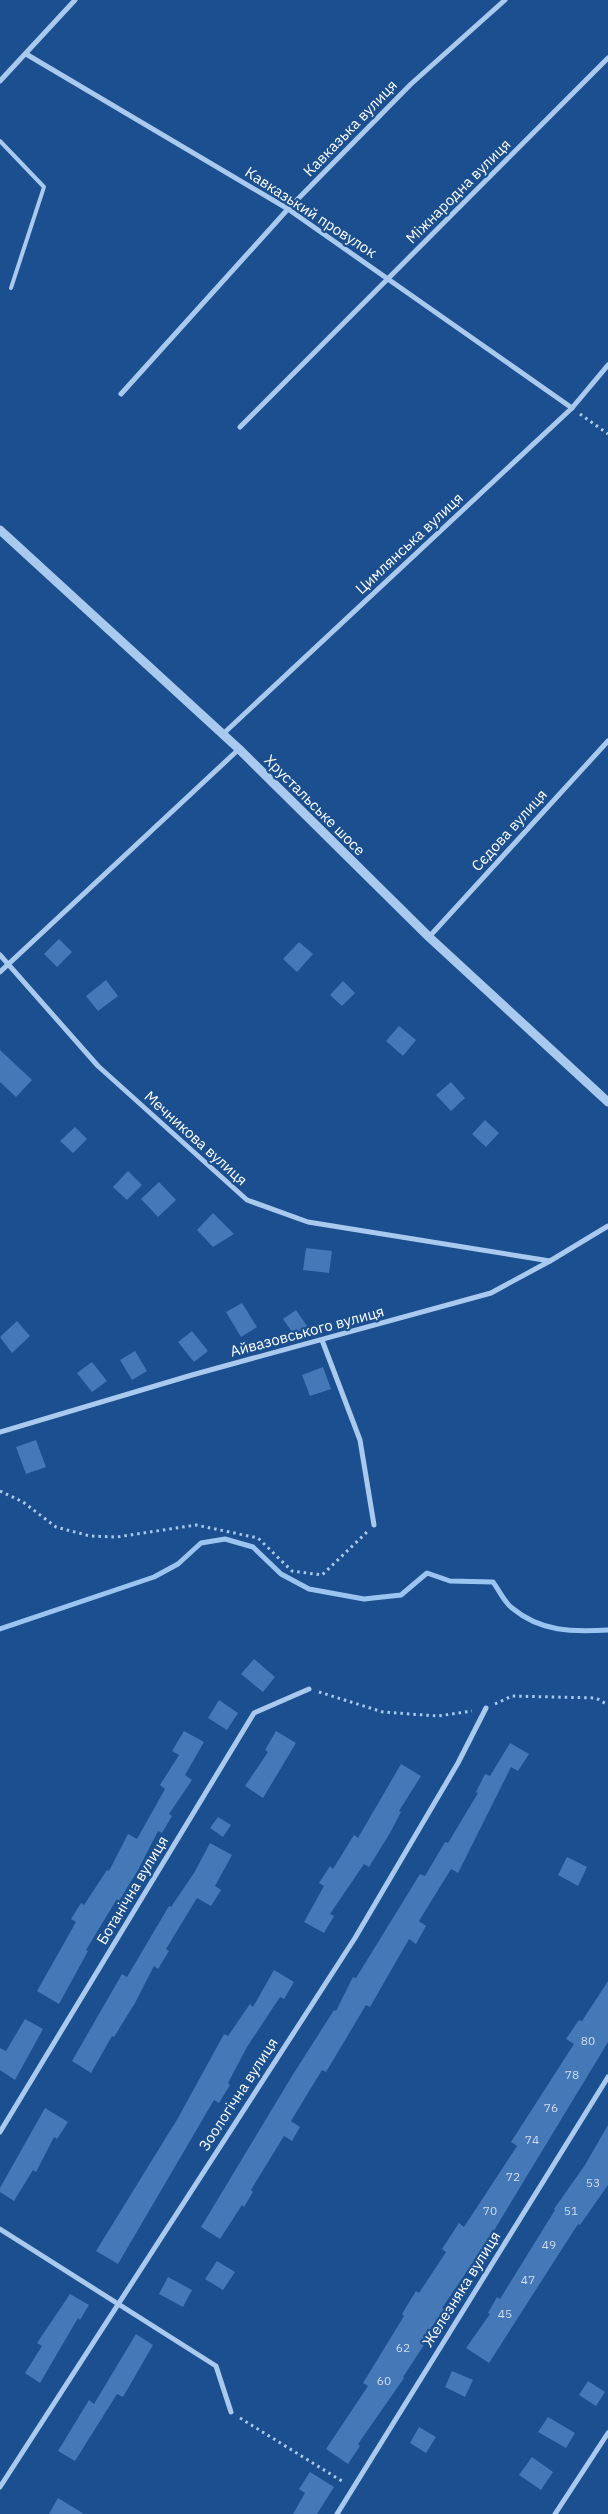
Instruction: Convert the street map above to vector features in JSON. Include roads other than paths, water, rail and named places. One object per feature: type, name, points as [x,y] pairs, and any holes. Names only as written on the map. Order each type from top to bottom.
[{"type":"street","points":[[0,81],[75,0]]},
{"type":"street","name":"Кавказька вулиця","points":[[121,394],[288,209],[411,84],[505,0]]},
{"type":"street","name":"Кавказький провулок","points":[[26,54],[288,209],[572,408]]},
{"type":"street","name":"Міжнародна вулиця","points":[[240,427],[608,58]]},
{"type":"street","name":"Цимлянська вулиця","points":[[222,734],[572,408],[608,365]]},
{"type":"street","name":"Хрустальське шосе","points":[[0,530],[239,749],[429,937],[608,1102]]},
{"type":"street","name":"Сєдова вулиця","points":[[429,937],[608,741]]},
{"type":"street","points":[[0,972],[239,749]]},
{"type":"street","name":"Мечникова вулиця","points":[[0,955],[98,1066],[246,1200],[308,1222],[550,1261]]},
{"type":"street","name":"Айвазовського вулиця","points":[[0,1432],[491,1293],[550,1261],[608,1226]]},
{"type":"street","points":[[322,1340],[360,1440],[374,1525]]},
{"type":"street","name":"Ботанічна вулиця","points":[[0,2132],[254,1713],[310,1689]]},
{"type":"street","name":"Зоологічна вулиця","points":[[0,2486],[355,1938],[458,1763],[486,1708]]},
{"type":"street","name":"Железняка вулиця","points":[[337,2514],[608,2077]]},
{"type":"street","points":[[0,2229],[118,2302],[216,2366],[231,2412]]},
{"type":"street","points":[[555,2514],[608,2433]]},
{"type":"lane","points":[[0,141],[44,187],[11,288]]},
{"type":"waterway","points":[[0,1629],[154,1577],[178,1564],[201,1543],[225,1539],[253,1547],[281,1574],[309,1589],[364,1599],[401,1595],[427,1573],[450,1581],[493,1582],[509,1605],[534,1622],[557,1629],[582,1631],[608,1630]]}]
